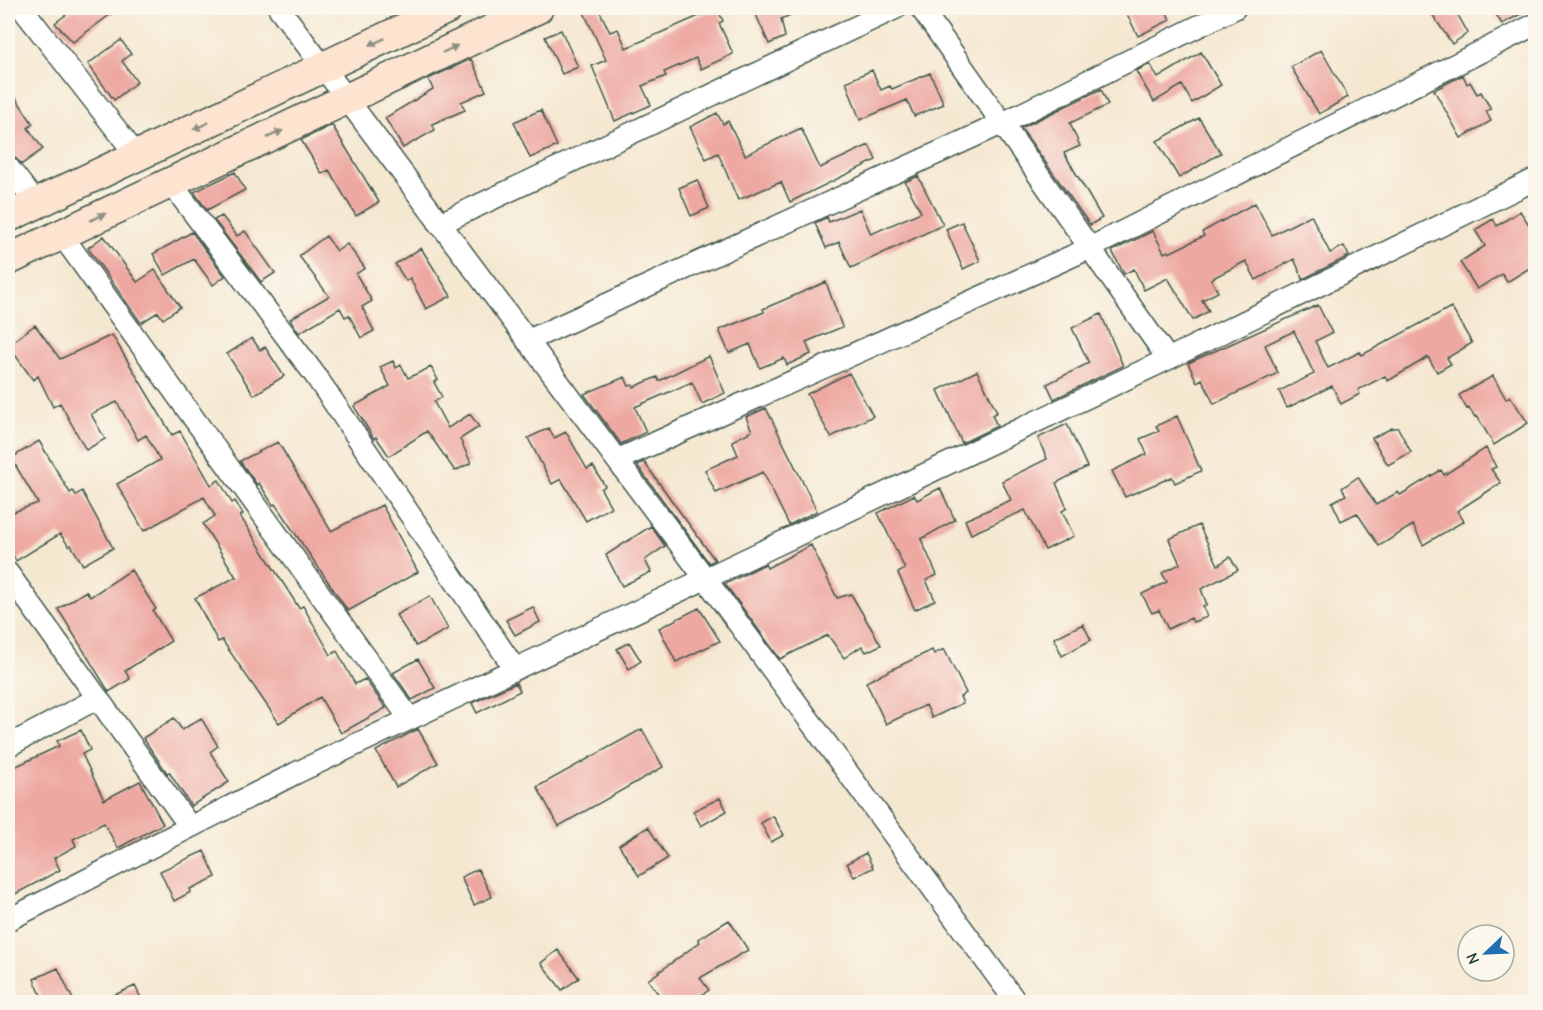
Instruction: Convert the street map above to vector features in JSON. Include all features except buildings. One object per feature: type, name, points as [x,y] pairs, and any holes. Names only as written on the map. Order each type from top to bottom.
[{"type":"main road","points":[[8,217],[448,8]]},
{"type":"main road","points":[[8,260],[538,8]]},
{"type":"street","points":[[22,8],[137,156]]},
{"type":"street","points":[[279,8],[705,578],[1016,1002]]},
{"type":"street","points":[[439,224],[896,8]]},
{"type":"street","points":[[921,8],[1168,359]]},
{"type":"street","points":[[527,341],[1003,123],[1235,8]]},
{"type":"street","points":[[617,460],[1090,248],[1536,24]]},
{"type":"street","points":[[8,167],[36,203]]},
{"type":"street","points":[[8,920],[410,719],[1168,359],[1536,179]]},
{"type":"street","points":[[171,183],[315,375],[514,669]]},
{"type":"street","points":[[61,234],[410,719]]},
{"type":"street","points":[[8,573],[15,597],[98,698],[190,827]]},
{"type":"street","points":[[8,746],[98,698]]}]
